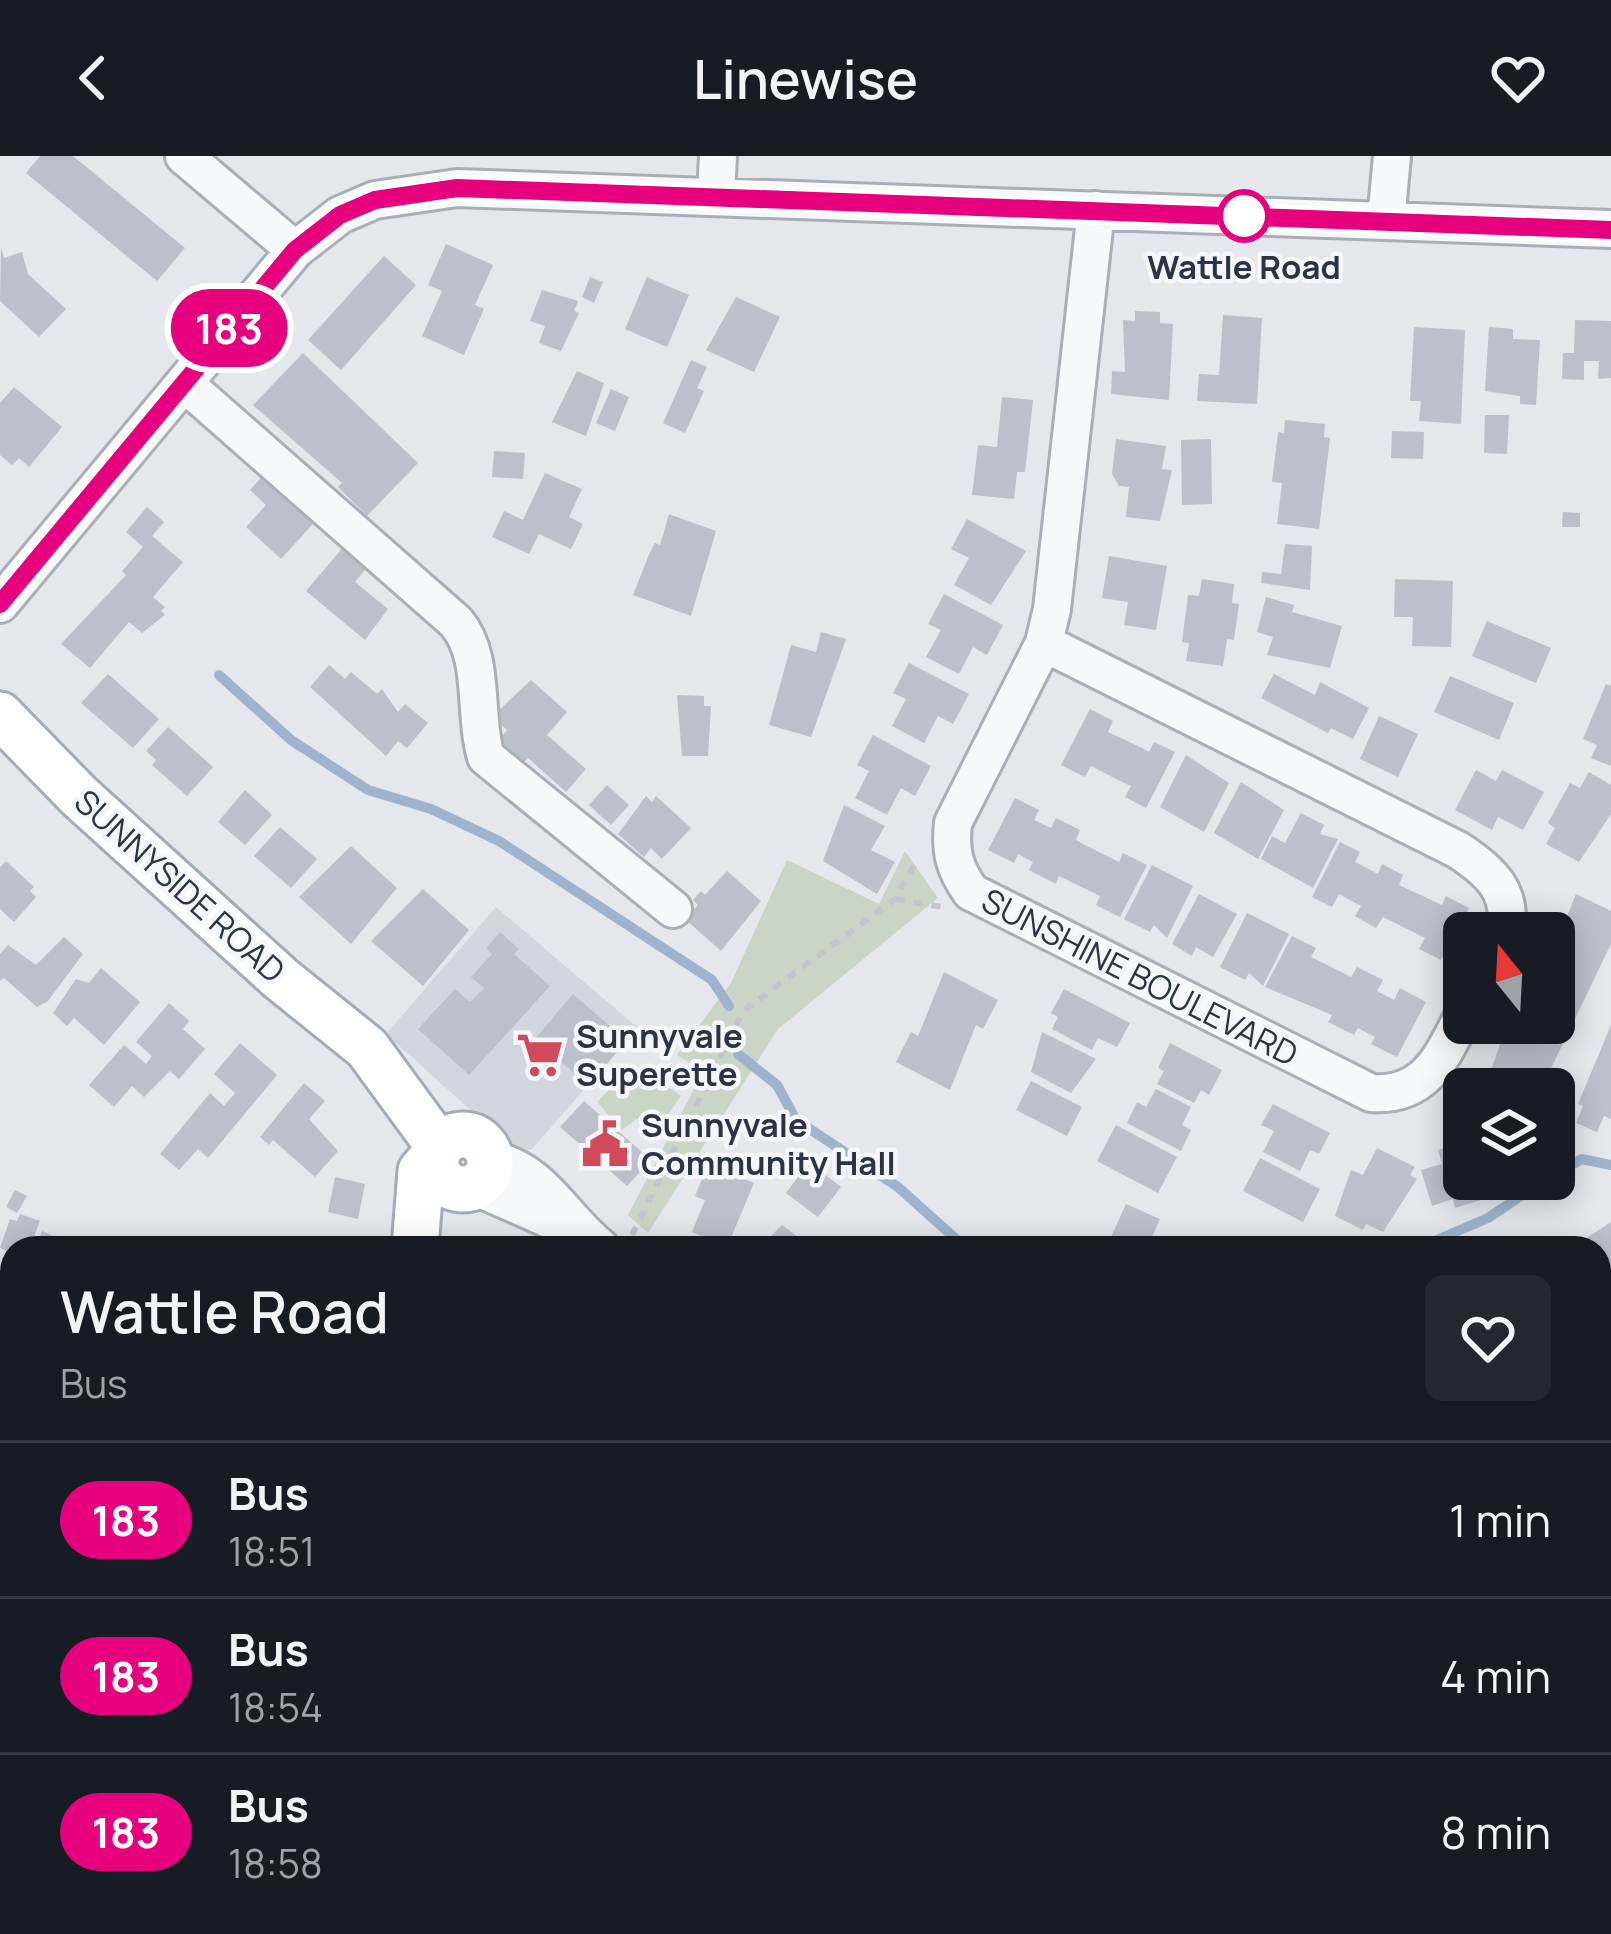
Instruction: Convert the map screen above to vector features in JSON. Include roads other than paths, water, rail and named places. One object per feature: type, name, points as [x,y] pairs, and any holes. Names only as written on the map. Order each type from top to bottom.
[{"type":"main road","name":"SUNNYSIDE ROAD","points":[[0,715],[112,826],[367,1048],[462,1162]]},
{"type":"main road","points":[[425,1236],[462,1162]]},
{"type":"street","points":[[184,156],[295,250]]},
{"type":"street","points":[[716,194],[718,156]]},
{"type":"street","points":[[1386,221],[1392,156]]},
{"type":"street","points":[[0,604],[295,250],[340,215],[414,190],[716,194],[1611,230]]},
{"type":"street","name":"SUNSHINE BOULEVARD","points":[[1096,210],[1044,643],[952,823],[950,850],[971,892],[1371,1093],[1390,1094],[1420,1084],[1449,1044]]},
{"type":"street","points":[[184,383],[456,622],[467,634],[474,661],[487,757],[673,909]]},
{"type":"street","points":[[1044,643],[1458,850],[1487,870],[1504,892],[1504,912]]},
{"type":"street","name":"SUNNYSIDE ROAD","points":[[462,1162],[515,1165],[601,1236]]},
{"type":"waterway","points":[[219,675],[291,740],[368,790],[431,809],[499,841],[712,980],[729,1006]]},
{"type":"waterway","points":[[738,1054],[777,1085],[796,1120],[898,1187],[953,1236]]},
{"type":"waterway","points":[[1575,1163],[1582,1159],[1611,1165]]},
{"type":"waterway","points":[[1446,1236],[1515,1200]]},
{"type":"place","name":"Wattle Road","points":[[1244,216]]},
{"type":"place","name":"Sunnyvale Superette","points":[[540,1055]]},
{"type":"place","name":"Sunnyvale Community Hall","points":[[605,1144]]}]
